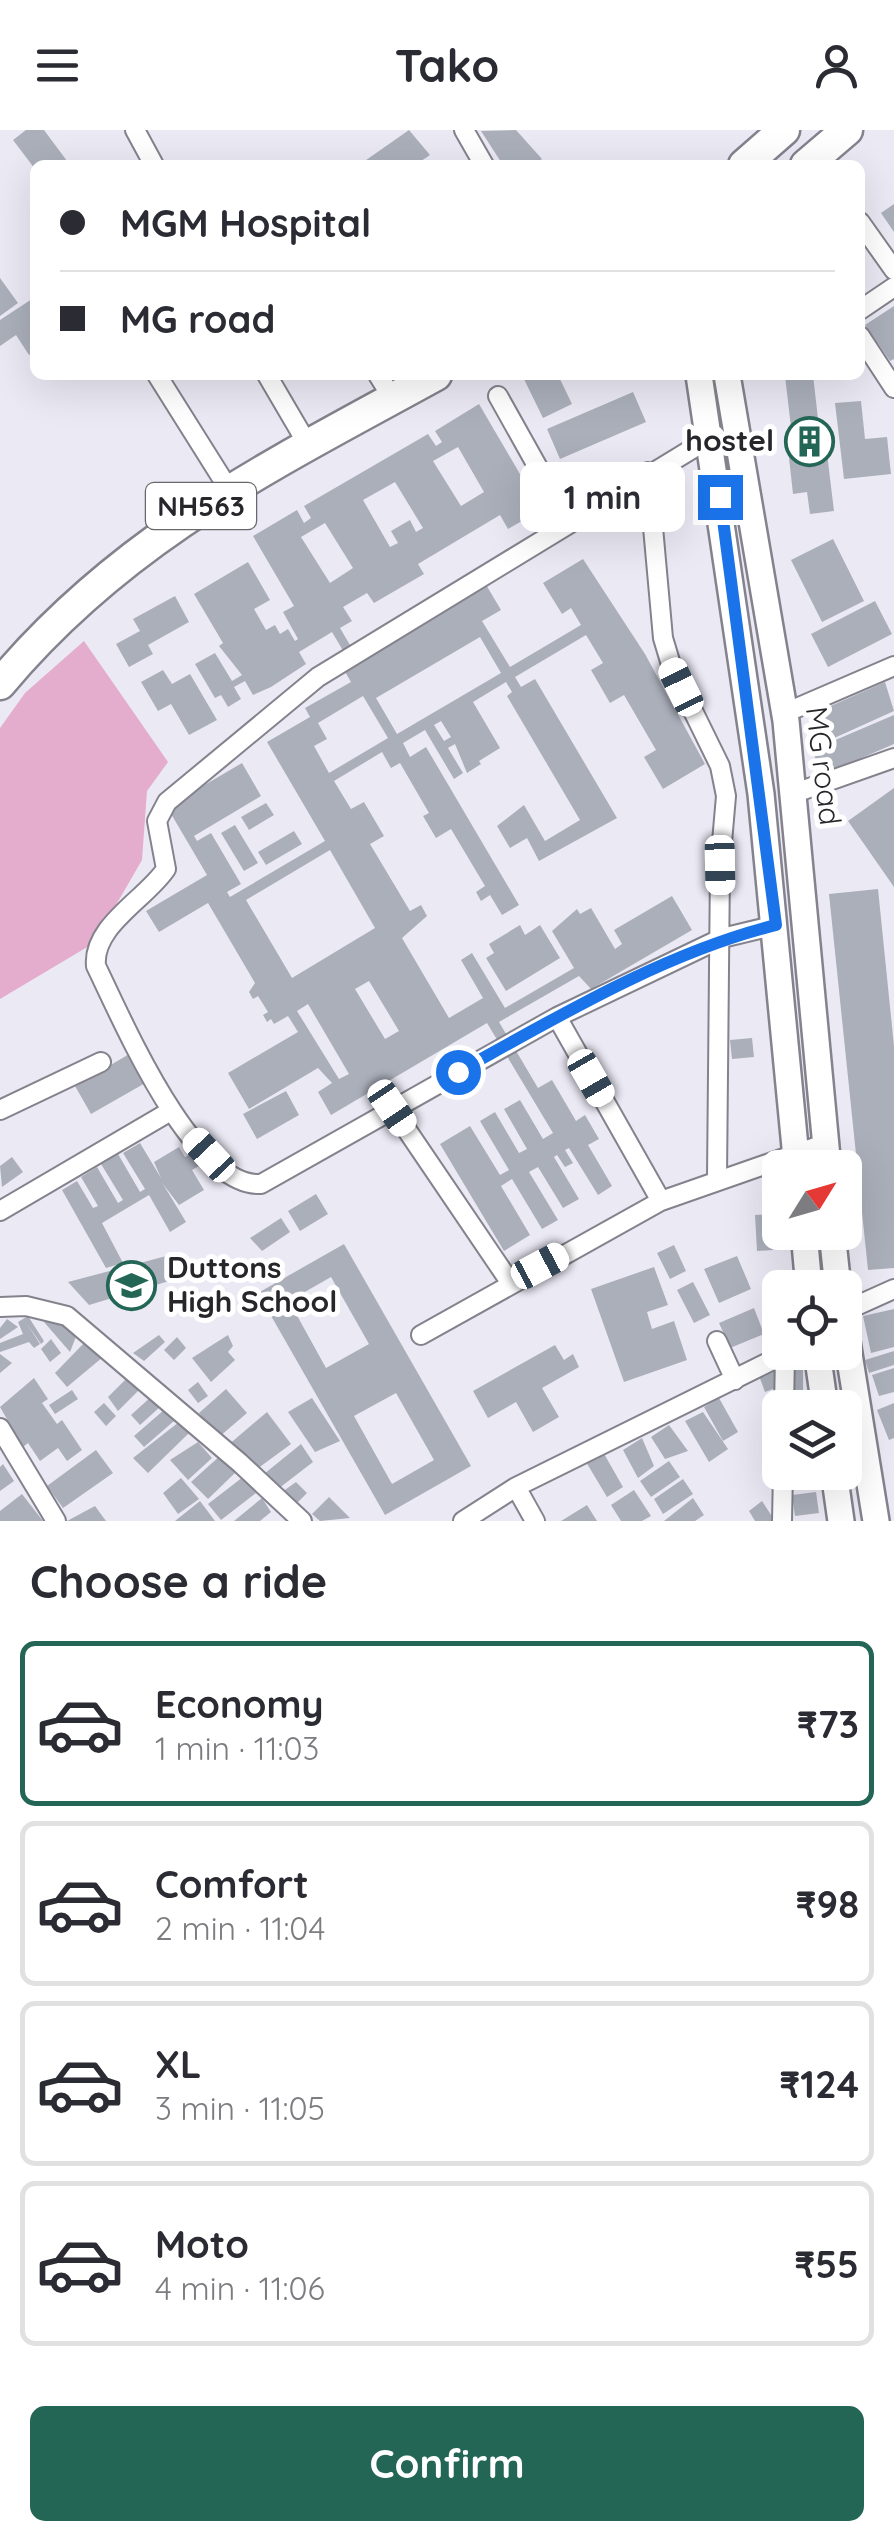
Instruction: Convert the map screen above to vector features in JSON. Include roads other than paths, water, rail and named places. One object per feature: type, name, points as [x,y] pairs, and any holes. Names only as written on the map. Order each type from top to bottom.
[{"type":"highway","points":[[750,160],[784,130]]},
{"type":"highway","points":[[816,160],[847,130]]},
{"type":"highway","name":"NH563","points":[[4,673],[104,579],[158,535],[228,488],[308,445],[385,387],[415,380]]},
{"type":"main road","points":[[700,380],[776,925],[795,1150]]},
{"type":"main road","name":"MG road","points":[[728,380],[785,714],[827,1150]]},
{"type":"main road","points":[[852,1370],[879,1521]]},
{"type":"main road","points":[[837,1490],[841,1521]]},
{"type":"street","points":[[135,130],[151,160]]},
{"type":"street","points":[[464,130],[481,160]]},
{"type":"street","points":[[865,229],[894,270]]},
{"type":"street","points":[[865,307],[894,287]]},
{"type":"street","points":[[865,344],[894,388]]},
{"type":"street","points":[[160,380],[228,488]]},
{"type":"street","points":[[270,380],[308,445]]},
{"type":"street","points":[[498,396],[569,523]]},
{"type":"street","points":[[738,426],[648,472],[318,677],[158,812],[166,869],[110,926],[95,956],[169,1112],[229,1176],[246,1185],[260,1184],[557,1017],[722,938],[776,925]]},
{"type":"street","points":[[648,472],[664,638],[672,668],[720,766],[726,796],[720,865],[717,1178]]},
{"type":"street","points":[[785,714],[894,666]]},
{"type":"street","points":[[795,793],[894,758]]},
{"type":"street","points":[[557,1017],[660,1201]]},
{"type":"street","points":[[0,1110],[101,1062]]},
{"type":"street","points":[[392,1108],[510,1282]]},
{"type":"street","points":[[0,1211],[169,1112]]},
{"type":"street","points":[[421,1335],[660,1201],[717,1178],[762,1168]]},
{"type":"street","points":[[862,1303],[894,1289]]},
{"type":"street","points":[[0,1306],[26,1306],[67,1316],[302,1521]]},
{"type":"street","points":[[716,1341],[735,1380]]},
{"type":"street","points":[[463,1521],[516,1487],[762,1366]]},
{"type":"street","points":[[0,1428],[5,1451],[56,1521]]},
{"type":"street","points":[[516,1487],[535,1521]]},
{"type":"street","points":[[782,1521],[783,1490]]},
{"type":"street","points":[[879,1521],[894,1516]]},
{"type":"place","name":"hostel","points":[[809,441]]},
{"type":"place","name":"Duttons High School","points":[[132,1285]]}]
